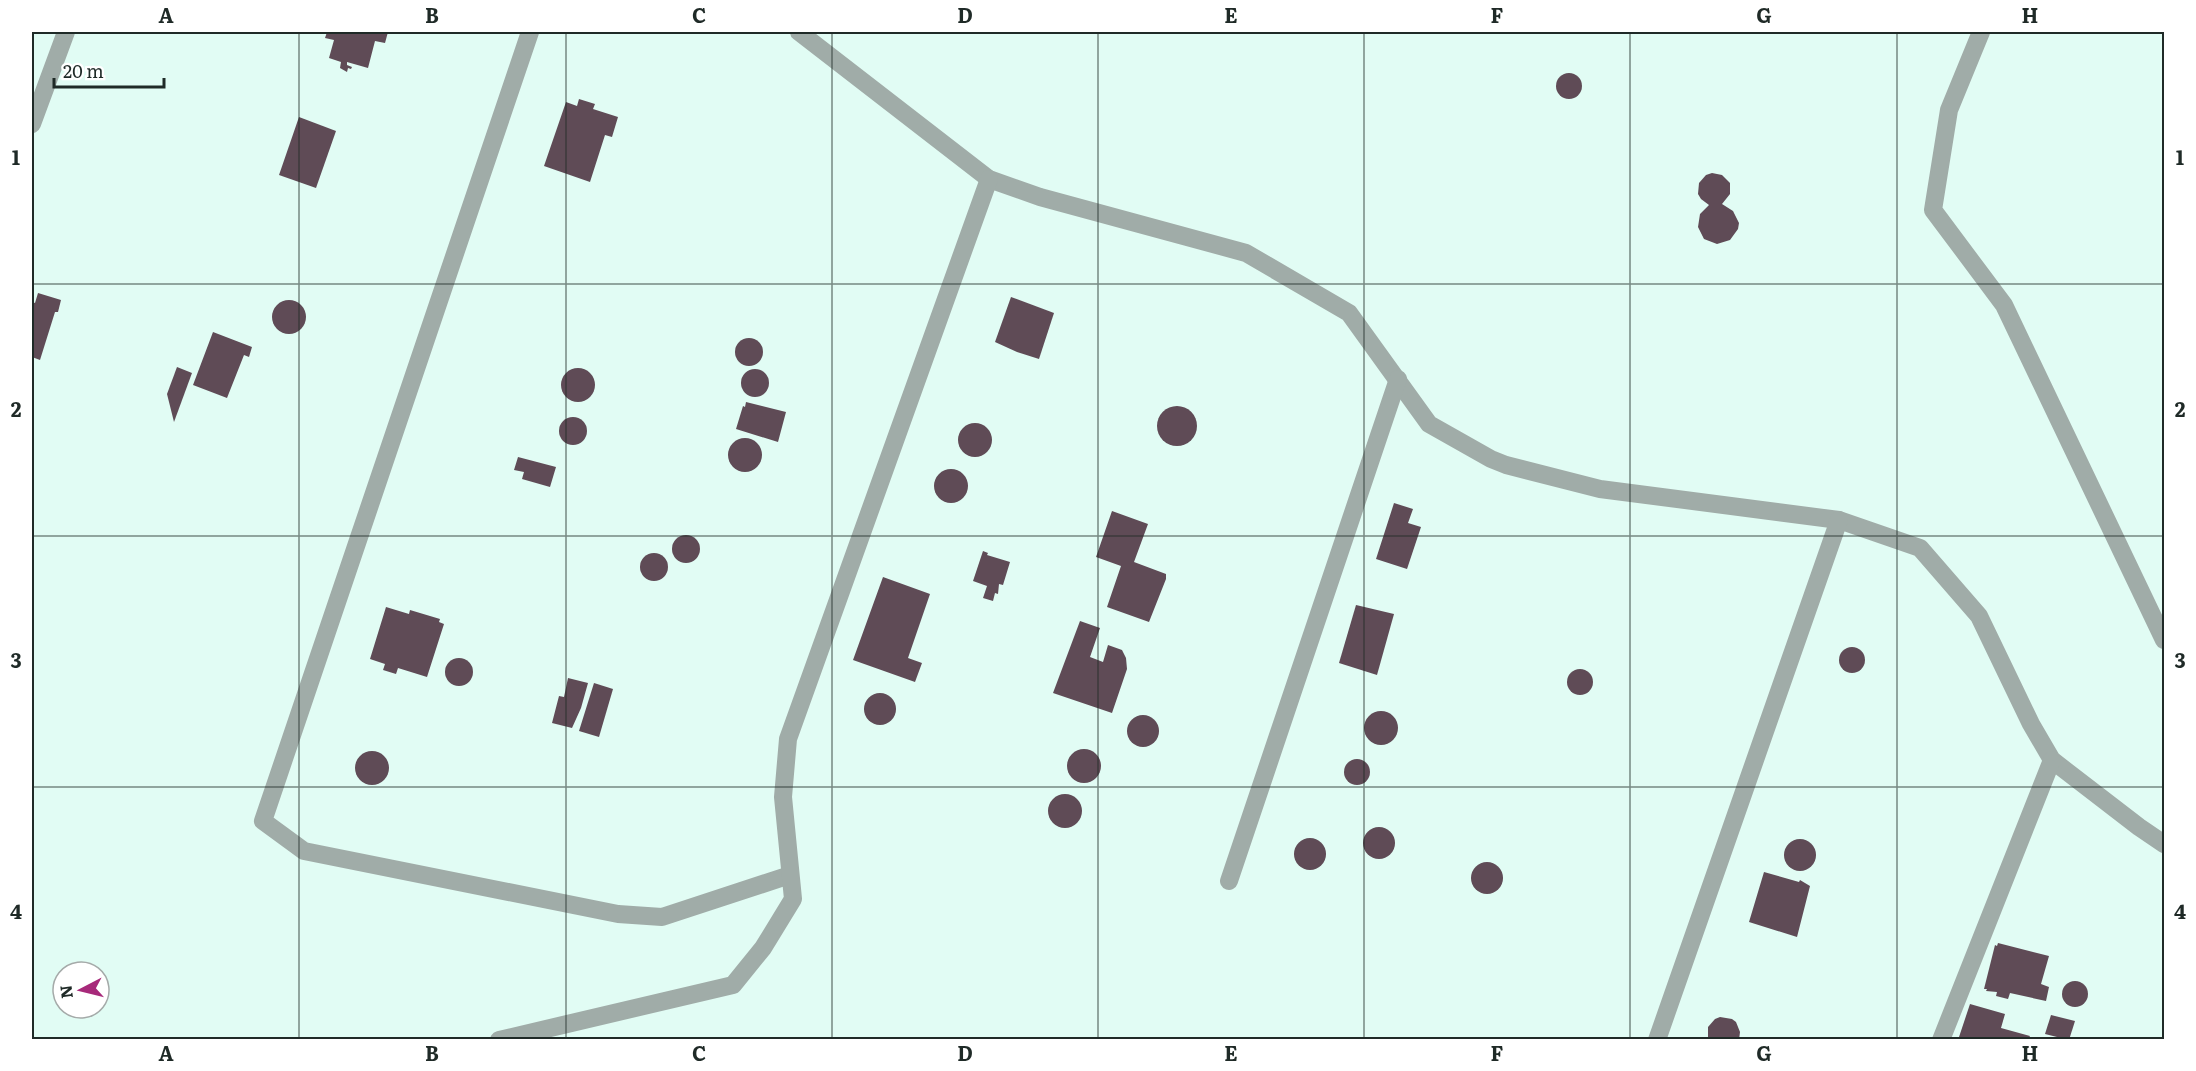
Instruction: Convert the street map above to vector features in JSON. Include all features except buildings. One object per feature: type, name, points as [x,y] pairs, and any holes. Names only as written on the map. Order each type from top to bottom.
[{"type":"street","points":[[32,124],[66,32]]},
{"type":"street","points":[[530,32],[263,821],[304,850],[618,914],[662,917],[790,874]]},
{"type":"street","points":[[799,32],[989,179],[1040,197],[1246,254],[1349,313],[1429,424],[1491,459],[1506,465],[1600,489],[1839,520],[1920,548],[1980,616],[2031,724],[2052,760],[2164,844]]},
{"type":"street","points":[[1981,32],[1949,110],[1933,210],[2004,305],[2164,640]]},
{"type":"street","points":[[499,1040],[733,986],[763,948],[793,898],[783,797],[788,739],[989,179]]},
{"type":"street","points":[[1229,881],[1398,380]]},
{"type":"street","points":[[1657,1040],[1839,520]]},
{"type":"street","points":[[1941,1040],[2052,760]]}]
